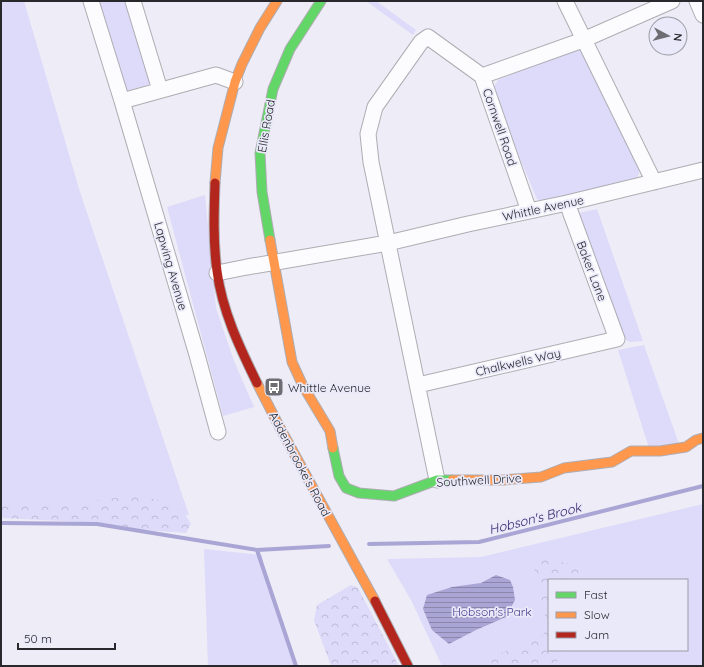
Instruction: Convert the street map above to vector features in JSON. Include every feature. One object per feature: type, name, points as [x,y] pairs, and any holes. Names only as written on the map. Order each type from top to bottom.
[{"type":"street","name":"Lapwing Avenue","points":[[91,1],[122,100],[197,355],[218,432]]},
{"type":"street","points":[[133,1],[160,90]]},
{"type":"street","name":"Addenbrooke's Road","points":[[277,1],[260,28],[242,64],[235,82],[218,148],[215,184],[214,246],[217,273],[222,297],[231,325],[249,368],[383,616],[408,666]]},
{"type":"street","name":"Ellis Road","points":[[274,262],[262,192],[260,154],[273,89],[290,49],[320,1]]},
{"type":"street","points":[[565,1],[654,182]]},
{"type":"street","name":"Cornwell Road","points":[[529,211],[482,76],[583,40],[672,1]]},
{"type":"street","points":[[697,1],[703,15]]},
{"type":"street","points":[[437,480],[371,162],[368,134],[375,107],[420,42],[428,37],[482,76]]},
{"type":"street","points":[[122,100],[216,75],[235,82]]},
{"type":"street","name":"Whittle Avenue","points":[[217,273],[388,243],[567,203],[703,170]]},
{"type":"street","name":"Baker Lane","points":[[567,203],[617,339]]},
{"type":"street","name":"Southwell Drive","points":[[274,262],[292,362],[303,386],[330,431],[339,476],[346,488],[359,493],[394,496],[437,480],[503,480],[541,477],[564,468],[612,462],[631,451],[660,451],[686,447],[696,440],[703,438]]},
{"type":"street","name":"Chalkwells Way","points":[[418,385],[617,339]]},
{"type":"green space","points":[[1,1],[24,1],[80,192],[189,515],[78,517],[1,510]]},
{"type":"green space","points":[[96,1],[128,1],[153,83],[124,92]]},
{"type":"green space","points":[[366,1],[376,1],[416,30],[413,35]]},
{"type":"green space","points":[[573,49],[584,51],[641,166],[636,183],[546,203],[537,199],[494,97],[493,88],[498,80]]},
{"type":"green space","points":[[205,195],[216,308],[234,361],[254,407],[223,416],[167,207]]},
{"type":"green space","points":[[597,209],[643,341],[630,342],[621,337],[574,214]]},
{"type":"green space","points":[[644,345],[679,444],[649,448],[618,350]]},
{"type":"green space","points":[[137,495],[180,506],[191,524],[186,533],[144,530],[102,523],[1,518],[1,502],[84,502]]},
{"type":"green space","name":"Hobson's Park","points":[[703,504],[703,666],[442,666],[411,600],[387,559],[481,557]]},
{"type":"green space","points":[[204,549],[262,555],[264,572],[296,666],[208,666]]},
{"type":"green space","points":[[531,556],[577,565],[580,579],[548,579],[548,626]]},
{"type":"green space","points":[[351,585],[358,588],[399,666],[331,666],[314,620],[317,605]]},
{"type":"green space","points":[[548,626],[548,651],[562,651],[555,666],[472,666],[543,635]]},
{"type":"shaded area","points":[[496,575],[510,580],[513,587],[515,600],[506,617],[449,644],[432,630],[423,609],[427,595],[452,587],[481,583]]},
{"type":"waterway","name":"Hobson's Brook","points":[[369,544],[479,542],[703,486]]},
{"type":"waterway","points":[[1,523],[97,524],[257,550]]},
{"type":"waterway","name":"Hobson's Brook","points":[[296,666],[257,550],[329,546]]},
{"type":"traffic: fast","points":[[270,240],[262,192],[260,153],[273,89],[290,49],[321,1]]},
{"type":"traffic: fast","points":[[333,448],[339,476],[346,488],[359,493],[394,496],[437,480],[452,480]]},
{"type":"traffic: slow","points":[[215,183],[218,148],[235,82],[242,64],[260,28],[277,1]]},
{"type":"traffic: slow","points":[[270,240],[292,362],[303,386],[330,431],[333,448]]},
{"type":"traffic: slow","points":[[257,383],[375,601]]},
{"type":"traffic: slow","points":[[452,480],[503,480],[541,477],[564,468],[612,462],[631,451],[660,451],[686,447],[696,440],[703,438]]},
{"type":"traffic: jam","points":[[215,183],[214,238],[219,286],[232,329],[257,383]]},
{"type":"traffic: jam","points":[[375,601],[408,666]]},
{"type":"place","name":"Whittle Avenue","points":[[274,387]]}]
